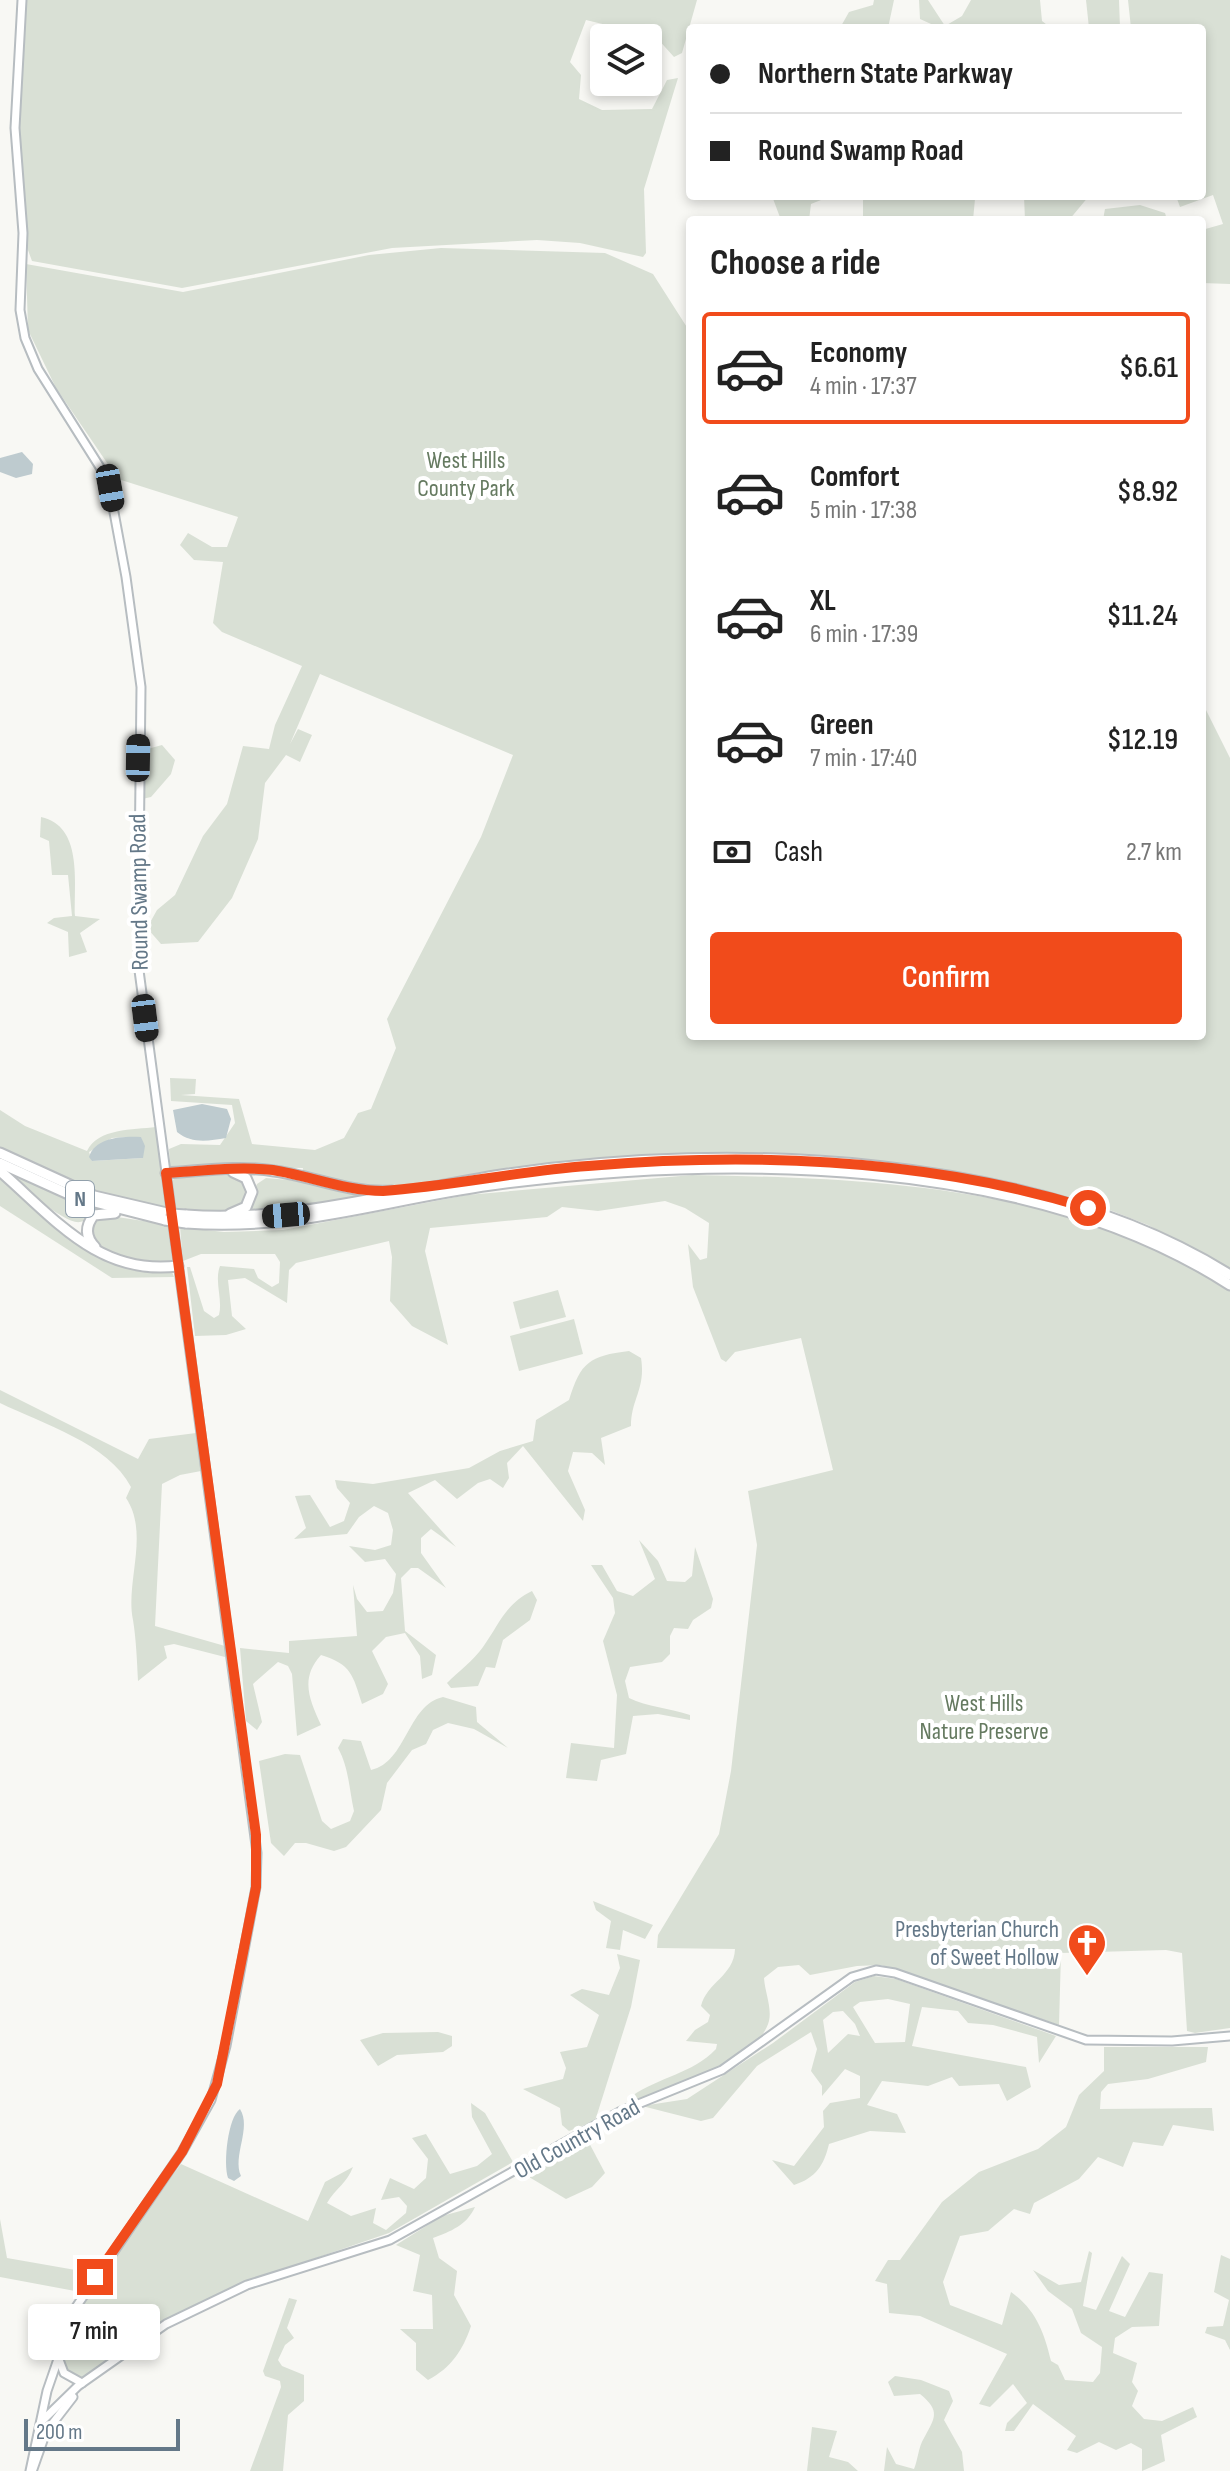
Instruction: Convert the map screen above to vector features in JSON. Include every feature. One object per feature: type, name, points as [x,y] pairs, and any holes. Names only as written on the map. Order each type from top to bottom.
[{"type":"highway","name":"N","points":[[0,1153],[94,1196],[162,1216]]},
{"type":"highway","name":"N","points":[[186,1219],[198,1216],[286,1215],[447,1184],[547,1170],[683,1161],[793,1162],[981,1183],[1064,1201],[1153,1234],[1230,1275]]},
{"type":"highway","name":"N","points":[[0,1163],[75,1197],[133,1214],[287,1223],[487,1186],[582,1174],[687,1168],[812,1171],[916,1181],[1056,1207],[1132,1233],[1230,1285]]},
{"type":"highway","points":[[166,1173],[254,1169],[289,1173],[365,1191],[447,1184]]},
{"type":"highway","points":[[217,1170],[243,1176],[252,1192]]},
{"type":"highway","points":[[0,1171],[101,1254],[142,1268],[178,1266]]},
{"type":"highway","points":[[198,1216],[239,1212],[249,1204],[252,1192],[263,1175],[289,1173]]},
{"type":"highway","points":[[133,1214],[94,1215],[86,1227],[90,1242],[103,1253],[129,1263],[178,1266]]},
{"type":"street","name":"Round Swamp Road","points":[[22,0],[15,128],[23,233],[20,310],[25,338],[38,369],[108,480],[126,577],[141,687],[136,941],[256,1835],[256,1887],[226,2046],[211,2100],[182,2152],[80,2300],[58,2356],[38,2426],[31,2471]]},
{"type":"street","name":"Old Country Road","points":[[38,2426],[82,2383],[146,2335],[271,2276],[390,2240],[621,2111],[722,2070],[751,2053],[820,1997],[862,1972],[895,1973],[1086,2040],[1172,2041],[1230,2036]]},
{"type":"street","points":[[58,2356],[64,2373],[82,2383]]},
{"type":"street","points":[[31,2471],[44,2437],[59,2412],[99,2372]]},
{"type":"green space","points":[[25,0],[697,0],[690,24],[686,24],[682,53],[674,57],[662,44],[662,24],[602,24],[586,20],[570,62],[581,75],[579,99],[602,110],[652,109],[659,96],[662,96],[667,80],[678,78],[644,189],[646,253],[643,257],[580,243],[537,240],[392,248],[182,288],[32,261],[25,242],[19,129]]},
{"type":"green space","points":[[874,0],[894,0],[889,24],[842,24],[849,12],[873,5]]},
{"type":"green space","points":[[919,0],[928,0],[944,24],[931,24],[920,19]]},
{"type":"green space","points":[[971,0],[1040,0],[1042,21],[1046,24],[948,24],[962,16]]},
{"type":"green space","points":[[1086,0],[1119,0],[1120,24],[1089,24]]},
{"type":"green space","points":[[1128,0],[1230,0],[1230,284],[1206,283],[1206,229],[1223,224],[1213,195],[1206,198],[1206,24],[1131,24]]},
{"type":"green space","points":[[774,200],[821,200],[811,204],[810,216],[780,216]]},
{"type":"green space","points":[[863,200],[975,200],[973,216],[863,216]]},
{"type":"green space","points":[[1024,200],[1086,200],[1072,216],[1025,216]]},
{"type":"green space","points":[[1177,200],[1199,200],[1180,207]]},
{"type":"green space","points":[[1140,205],[1165,213],[1166,216],[1104,216],[1105,209]]},
{"type":"green space","name":"West Hills County Park","points":[[441,248],[605,253],[653,274],[686,326],[686,1040],[1206,1040],[1206,710],[1230,758],[1230,1269],[1148,1225],[1102,1207],[1032,1187],[914,1168],[760,1158],[571,1165],[494,1171],[389,1189],[370,1189],[302,1174],[303,1168],[170,1166],[169,1149],[181,1144],[220,1145],[235,1123],[232,1105],[171,1101],[170,1078],[196,1079],[195,1094],[181,1095],[239,1099],[252,1144],[315,1150],[344,1138],[358,1113],[371,1109],[396,1048],[387,1019],[481,837],[513,755],[320,674],[290,744],[298,729],[312,735],[300,762],[286,755],[265,783],[258,839],[232,898],[198,942],[161,944],[147,928],[157,910],[175,895],[203,836],[227,804],[243,746],[269,749],[275,725],[302,666],[222,632],[213,623],[223,562],[194,560],[180,545],[188,533],[212,547],[227,547],[238,517],[118,479],[56,388],[28,330],[26,264],[183,292],[369,255]]},
{"type":"green space","points":[[162,745],[175,760],[171,774],[151,797],[142,799],[144,750]]},
{"type":"green space","points":[[41,817],[54,822],[64,831],[70,843],[75,872],[75,916],[100,919],[80,933],[87,952],[69,957],[68,932],[47,923],[54,918],[72,916],[68,875],[52,875],[49,841],[40,837]]},
{"type":"green space","points":[[0,1110],[25,1126],[87,1151],[92,1143],[108,1134],[156,1127],[166,1209],[123,1200],[80,1185],[0,1147]],"holes":[[[141,1137],[143,1158],[92,1161],[89,1152],[112,1138]]]},
{"type":"green space","points":[[6,1172],[102,1210],[83,1221],[73,1221],[42,1202]]},
{"type":"green space","points":[[0,1175],[58,1225],[99,1253],[145,1269],[171,1269],[174,1277],[112,1278],[0,1206]]},
{"type":"green space","points":[[235,1175],[244,1179],[250,1188],[245,1205],[229,1211],[175,1210],[171,1182],[176,1177]]},
{"type":"green space","name":"West Hills Nature Preserve","points":[[692,1175],[900,1185],[1039,1209],[1106,1229],[1170,1256],[1230,1291],[1230,2028],[1195,2033],[1187,2031],[1182,1953],[1166,1950],[1061,1953],[1059,2025],[881,1965],[810,1975],[799,1965],[778,1967],[764,1978],[769,2021],[762,2035],[749,2049],[690,2081],[634,2103],[632,2096],[697,2064],[716,2049],[717,2044],[686,2041],[695,2030],[708,2022],[710,2015],[701,2006],[730,1966],[735,1949],[657,1948],[658,1935],[719,1834],[731,1771],[757,1545],[748,1491],[833,1470],[801,1338],[735,1352],[726,1362],[721,1359],[693,1287],[688,1244],[700,1260],[707,1258],[709,1223],[685,1208],[665,1201],[598,1211],[562,1207],[547,1217],[430,1228],[425,1251],[448,1345],[412,1326],[390,1301],[392,1257],[389,1241],[296,1263],[289,1270],[287,1303],[245,1278],[228,1280],[232,1316],[246,1329],[226,1335],[195,1336],[187,1267],[190,1267],[204,1311],[214,1318],[219,1315],[220,1309],[220,1266],[254,1269],[258,1278],[272,1287],[279,1283],[280,1262],[275,1254],[201,1254],[183,1261],[180,1227],[224,1232],[283,1230],[467,1195]]},
{"type":"green space","points":[[266,1178],[324,1183],[370,1195],[332,1205],[243,1214],[257,1184]]},
{"type":"green space","points":[[104,1215],[170,1225],[172,1260],[142,1263],[94,1245],[90,1225]]},
{"type":"green space","points":[[558,1290],[566,1317],[520,1329],[513,1302]]},
{"type":"green space","points":[[574,1319],[583,1354],[519,1371],[510,1336]]},
{"type":"green space","points":[[629,1351],[641,1358],[642,1369],[631,1426],[601,1438],[605,1465],[592,1453],[573,1452],[568,1471],[585,1510],[583,1521],[523,1446],[507,1463],[509,1478],[503,1488],[490,1479],[478,1483],[457,1499],[435,1480],[408,1493],[456,1547],[431,1529],[421,1538],[421,1553],[446,1588],[418,1568],[411,1568],[401,1578],[405,1631],[436,1655],[432,1675],[422,1679],[420,1656],[405,1633],[386,1637],[372,1651],[388,1684],[383,1694],[362,1704],[356,1685],[345,1667],[321,1655],[310,1672],[309,1689],[321,1725],[297,1736],[292,1674],[288,1666],[278,1662],[253,1684],[262,1722],[257,1730],[246,1721],[240,1648],[289,1653],[289,1641],[357,1636],[353,1585],[357,1599],[367,1612],[383,1611],[393,1593],[396,1574],[385,1559],[365,1562],[349,1546],[375,1550],[391,1545],[393,1530],[388,1513],[374,1506],[359,1517],[347,1534],[294,1539],[306,1528],[295,1496],[310,1495],[330,1527],[344,1521],[350,1503],[337,1488],[335,1480],[373,1484],[469,1468],[500,1451],[533,1441],[536,1420],[569,1400],[578,1377],[588,1363],[604,1355]]},
{"type":"green space","points":[[0,1390],[138,1459],[149,1439],[196,1433],[201,1471],[180,1475],[162,1484],[155,1626],[225,1646],[225,1657],[174,1644],[164,1646],[167,1658],[138,1681],[131,1605],[137,1542],[133,1512],[126,1498],[131,1487],[107,1458],[91,1447],[0,1403]]},
{"type":"green space","points":[[639,1540],[658,1561],[667,1581],[685,1582],[692,1576],[695,1547],[713,1599],[711,1608],[693,1620],[688,1629],[674,1628],[670,1636],[670,1654],[662,1662],[630,1667],[625,1681],[629,1698],[690,1715],[690,1720],[658,1714],[633,1716],[626,1754],[601,1760],[597,1781],[566,1778],[571,1743],[614,1748],[617,1695],[603,1641],[615,1613],[613,1598],[591,1565],[602,1565],[617,1591],[633,1596],[655,1579]]},
{"type":"green space","points":[[532,1591],[537,1600],[530,1620],[503,1640],[495,1668],[486,1667],[478,1686],[451,1688],[447,1683],[479,1652],[515,1602]]},
{"type":"green space","points":[[443,1697],[476,1707],[477,1722],[508,1748],[474,1729],[448,1723],[433,1730],[426,1744],[412,1750],[387,1783],[381,1810],[346,1847],[334,1851],[295,1843],[284,1856],[271,1843],[259,1761],[285,1754],[300,1755],[322,1821],[331,1829],[350,1821],[354,1811],[347,1771],[338,1748],[343,1739],[361,1741],[371,1770],[383,1765],[422,1711],[431,1702]]},
{"type":"green space","points":[[593,1901],[653,1925],[645,1939],[623,1930],[620,1950],[606,1948],[611,1921],[596,1910]]},
{"type":"green space","points":[[617,1954],[640,1960],[631,2007],[595,2121],[569,2131],[562,2125],[560,2108],[523,2089],[563,2079],[566,2068],[560,2052],[587,2047],[599,2015],[570,1995],[582,1989],[609,1995],[620,1968]]},
{"type":"green space","points":[[874,1976],[896,1979],[1056,2036],[1039,2063],[1037,2037],[993,2025],[968,2023],[958,2011],[922,2007],[912,2046],[1026,2067],[1031,2087],[1007,2101],[999,2084],[959,2086],[952,2077],[928,2086],[882,2081],[867,2105],[897,2114],[906,2133],[870,2131],[829,2144],[818,2170],[794,2185],[772,2160],[794,2166],[824,2127],[823,2111],[830,2103],[860,2098],[860,2076],[845,2069],[822,2096],[822,2086],[811,2071],[817,2049],[811,2032],[757,2066],[713,2118],[701,2121],[642,2106],[687,2099],[773,2043],[855,1982]],"holes":[[[888,1999],[910,2004],[905,2042],[875,2043],[853,2007],[860,2002]],[[843,2011],[855,2024],[860,2036],[848,2034],[828,2053],[823,2020],[833,2012]]]},
{"type":"green space","points":[[438,2032],[452,2036],[452,2046],[443,2052],[397,2055],[378,2066],[360,2040],[383,2033]]},
{"type":"green space","points":[[1104,2047],[1208,2047],[1206,2062],[1148,2079],[1108,2084],[1101,2092],[1100,2109],[1212,2108],[1214,2131],[1173,2125],[1163,2146],[1133,2142],[1123,2167],[1098,2157],[1079,2179],[1034,2203],[1030,2214],[1014,2209],[988,2231],[960,2236],[943,2282],[950,2305],[1002,2325],[1011,2292],[1033,2314],[1051,2361],[1058,2365],[1065,2380],[1093,2382],[1100,2373],[1102,2347],[1081,2333],[1072,2309],[1048,2291],[1033,2270],[1059,2285],[1081,2282],[1089,2251],[1092,2253],[1083,2306],[1096,2310],[1122,2256],[1130,2264],[1109,2311],[1125,2317],[1149,2272],[1163,2274],[1159,2326],[1132,2327],[1115,2338],[1113,2353],[1137,2363],[1132,2382],[1138,2391],[1132,2406],[1144,2419],[1162,2421],[1193,2407],[1197,2417],[1161,2435],[1165,2461],[1142,2471],[1142,2449],[1131,2443],[1116,2450],[1099,2442],[1077,2453],[1067,2450],[1076,2436],[1033,2404],[1014,2431],[1005,2431],[1007,2423],[1027,2403],[1013,2384],[990,2407],[979,2404],[1007,2354],[920,2316],[889,2313],[887,2284],[875,2281],[888,2260],[900,2260],[942,2202],[979,2172],[1038,2149],[1066,2127],[1079,2095],[1104,2071]]},
{"type":"green space","points":[[471,2103],[485,2113],[513,2162],[389,2233],[246,2282],[141,2333],[85,2377],[77,2377],[64,2368],[66,2347],[75,2321],[90,2293],[108,2263],[181,2164],[308,2221],[325,2182],[353,2167],[327,2203],[351,2216],[376,2208],[373,2223],[386,2230],[406,2213],[407,2206],[399,2197],[381,2200],[390,2178],[414,2189],[426,2178],[428,2159],[412,2138],[426,2134],[450,2174],[477,2166],[492,2154],[472,2117]]},
{"type":"green space","points":[[587,2139],[605,2173],[592,2187],[566,2199],[524,2174]]},
{"type":"green space","points":[[475,2207],[463,2223],[433,2238],[439,2258],[457,2271],[454,2295],[471,2326],[455,2358],[428,2380],[416,2370],[416,2343],[400,2329],[433,2329],[432,2295],[413,2291],[420,2255],[396,2245],[442,2216]]},
{"type":"green space","points":[[0,2219],[7,2258],[87,2272],[75,2291],[0,2277]]},
{"type":"green space","points":[[1221,2255],[1230,2259],[1230,2350],[1225,2340],[1205,2333],[1207,2327],[1223,2326],[1229,2300],[1214,2292]]},
{"type":"green space","points":[[289,2298],[297,2300],[287,2328],[294,2338],[285,2345],[278,2360],[282,2366],[304,2375],[304,2401],[288,2415],[283,2471],[250,2471],[281,2387],[280,2381],[265,2376],[263,2371]]},
{"type":"green space","points":[[895,2376],[921,2380],[949,2391],[953,2401],[944,2420],[962,2452],[964,2471],[884,2471],[887,2447],[896,2464],[914,2469],[934,2415],[931,2405],[920,2394],[894,2396],[888,2382]]},
{"type":"green space","points":[[812,2427],[837,2431],[829,2457],[848,2462],[858,2471],[807,2471]]},
{"type":"shaded area","points":[[22,452],[33,464],[32,474],[16,478],[0,472],[0,458]]},
{"type":"shaded area","points":[[202,1104],[227,1109],[231,1119],[226,1138],[194,1140],[177,1132],[173,1110]]},
{"type":"shaded area","points":[[141,1137],[145,1146],[143,1158],[92,1161],[89,1157],[92,1150],[103,1142]]},
{"type":"shaded area","points":[[240,2109],[244,2125],[239,2160],[241,2176],[234,2181],[228,2178],[226,2152],[232,2121]]},
{"type":"place","name":"Presbyterian Church of Sweet Hollow","points":[[1087,1977]]},
{"type":"route","points":[[95,2277],[182,2152],[211,2100],[226,2046],[256,1887],[256,1835],[189,1361],[166,1173],[272,1170],[355,1190],[383,1191],[588,1166],[683,1161],[793,1162],[949,1178],[1037,1194],[1088,1208]]}]
